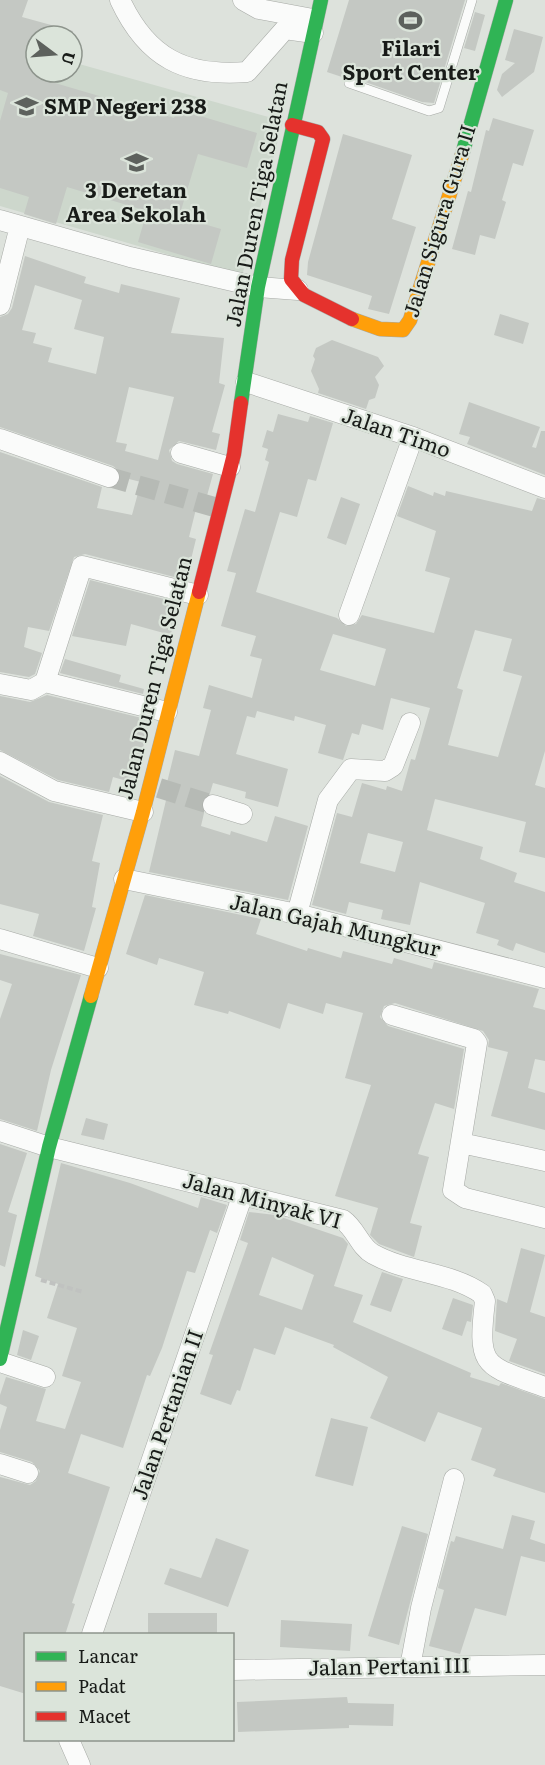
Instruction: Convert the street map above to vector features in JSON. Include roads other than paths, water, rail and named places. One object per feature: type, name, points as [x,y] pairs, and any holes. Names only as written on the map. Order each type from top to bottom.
[{"type":"street","points":[[120,0],[127,15],[147,41],[171,61],[199,72],[217,74],[247,72],[285,29],[315,26]]},
{"type":"street","points":[[243,0],[259,9],[315,26]]},
{"type":"street","name":"Jalan Duren Tiga Selatan","points":[[0,1361],[49,1147],[143,812],[154,786],[167,712],[230,467],[246,382],[258,287],[321,0]]},
{"type":"street","name":"Jalan Sigura Gura II","points":[[0,220],[258,287],[298,290],[306,297],[381,330],[394,332],[408,325],[459,166],[506,0]]},
{"type":"street","points":[[275,39],[280,14]]},
{"type":"street","points":[[292,125],[318,132],[323,139],[290,270],[291,279],[298,290]]},
{"type":"street","points":[[0,305],[20,226]]},
{"type":"street","name":"Jalan Timo","points":[[246,382],[412,437],[545,488]]},
{"type":"street","points":[[350,615],[412,437]]},
{"type":"street","points":[[0,440],[109,477]]},
{"type":"street","points":[[181,453],[230,467]]},
{"type":"street","points":[[0,684],[18,690],[31,690],[45,682],[82,566],[198,595]]},
{"type":"street","points":[[45,682],[167,712]]},
{"type":"street","points":[[297,914],[328,800],[351,769],[385,771],[393,766],[410,723]]},
{"type":"street","points":[[0,762],[54,791],[143,812]]},
{"type":"street","points":[[213,805],[242,814]]},
{"type":"street","name":"Jalan Gajah Mungkur","points":[[124,879],[297,914],[545,978]]},
{"type":"street","points":[[0,939],[98,968]]},
{"type":"street","points":[[392,1015],[474,1040],[477,1043],[453,1190],[465,1198],[545,1218]]},
{"type":"street","name":"Jalan Minyak VI","points":[[0,1131],[49,1147],[343,1220],[351,1226],[373,1254],[475,1289],[482,1294],[485,1301],[481,1349],[487,1361],[497,1370],[545,1387]]},
{"type":"street","points":[[461,1143],[545,1161]]},
{"type":"street","name":"Jalan Pertanian II","points":[[93,1633],[243,1194]]},
{"type":"street","points":[[0,1361],[45,1377]]},
{"type":"street","points":[[0,1464],[28,1473]]},
{"type":"street","points":[[410,1667],[421,1608],[454,1479]]},
{"type":"street","name":"Jalan Pertani III","points":[[234,1670],[545,1665]]},
{"type":"street","points":[[69,1741],[80,1765]]},
{"type":"lane","points":[[349,83],[429,111],[439,108],[472,0]]},
{"type":"tunnel","points":[[109,477],[221,509]]},
{"type":"tunnel","points":[[159,788],[213,805]]},
{"type":"place","name":"Filari Sport Center","points":[[411,21]]},
{"type":"place","name":"SMP Negeri 238","points":[[26,107]]},
{"type":"place","name":"3 Deretan Area Sekolah","points":[[136,163]]}]
